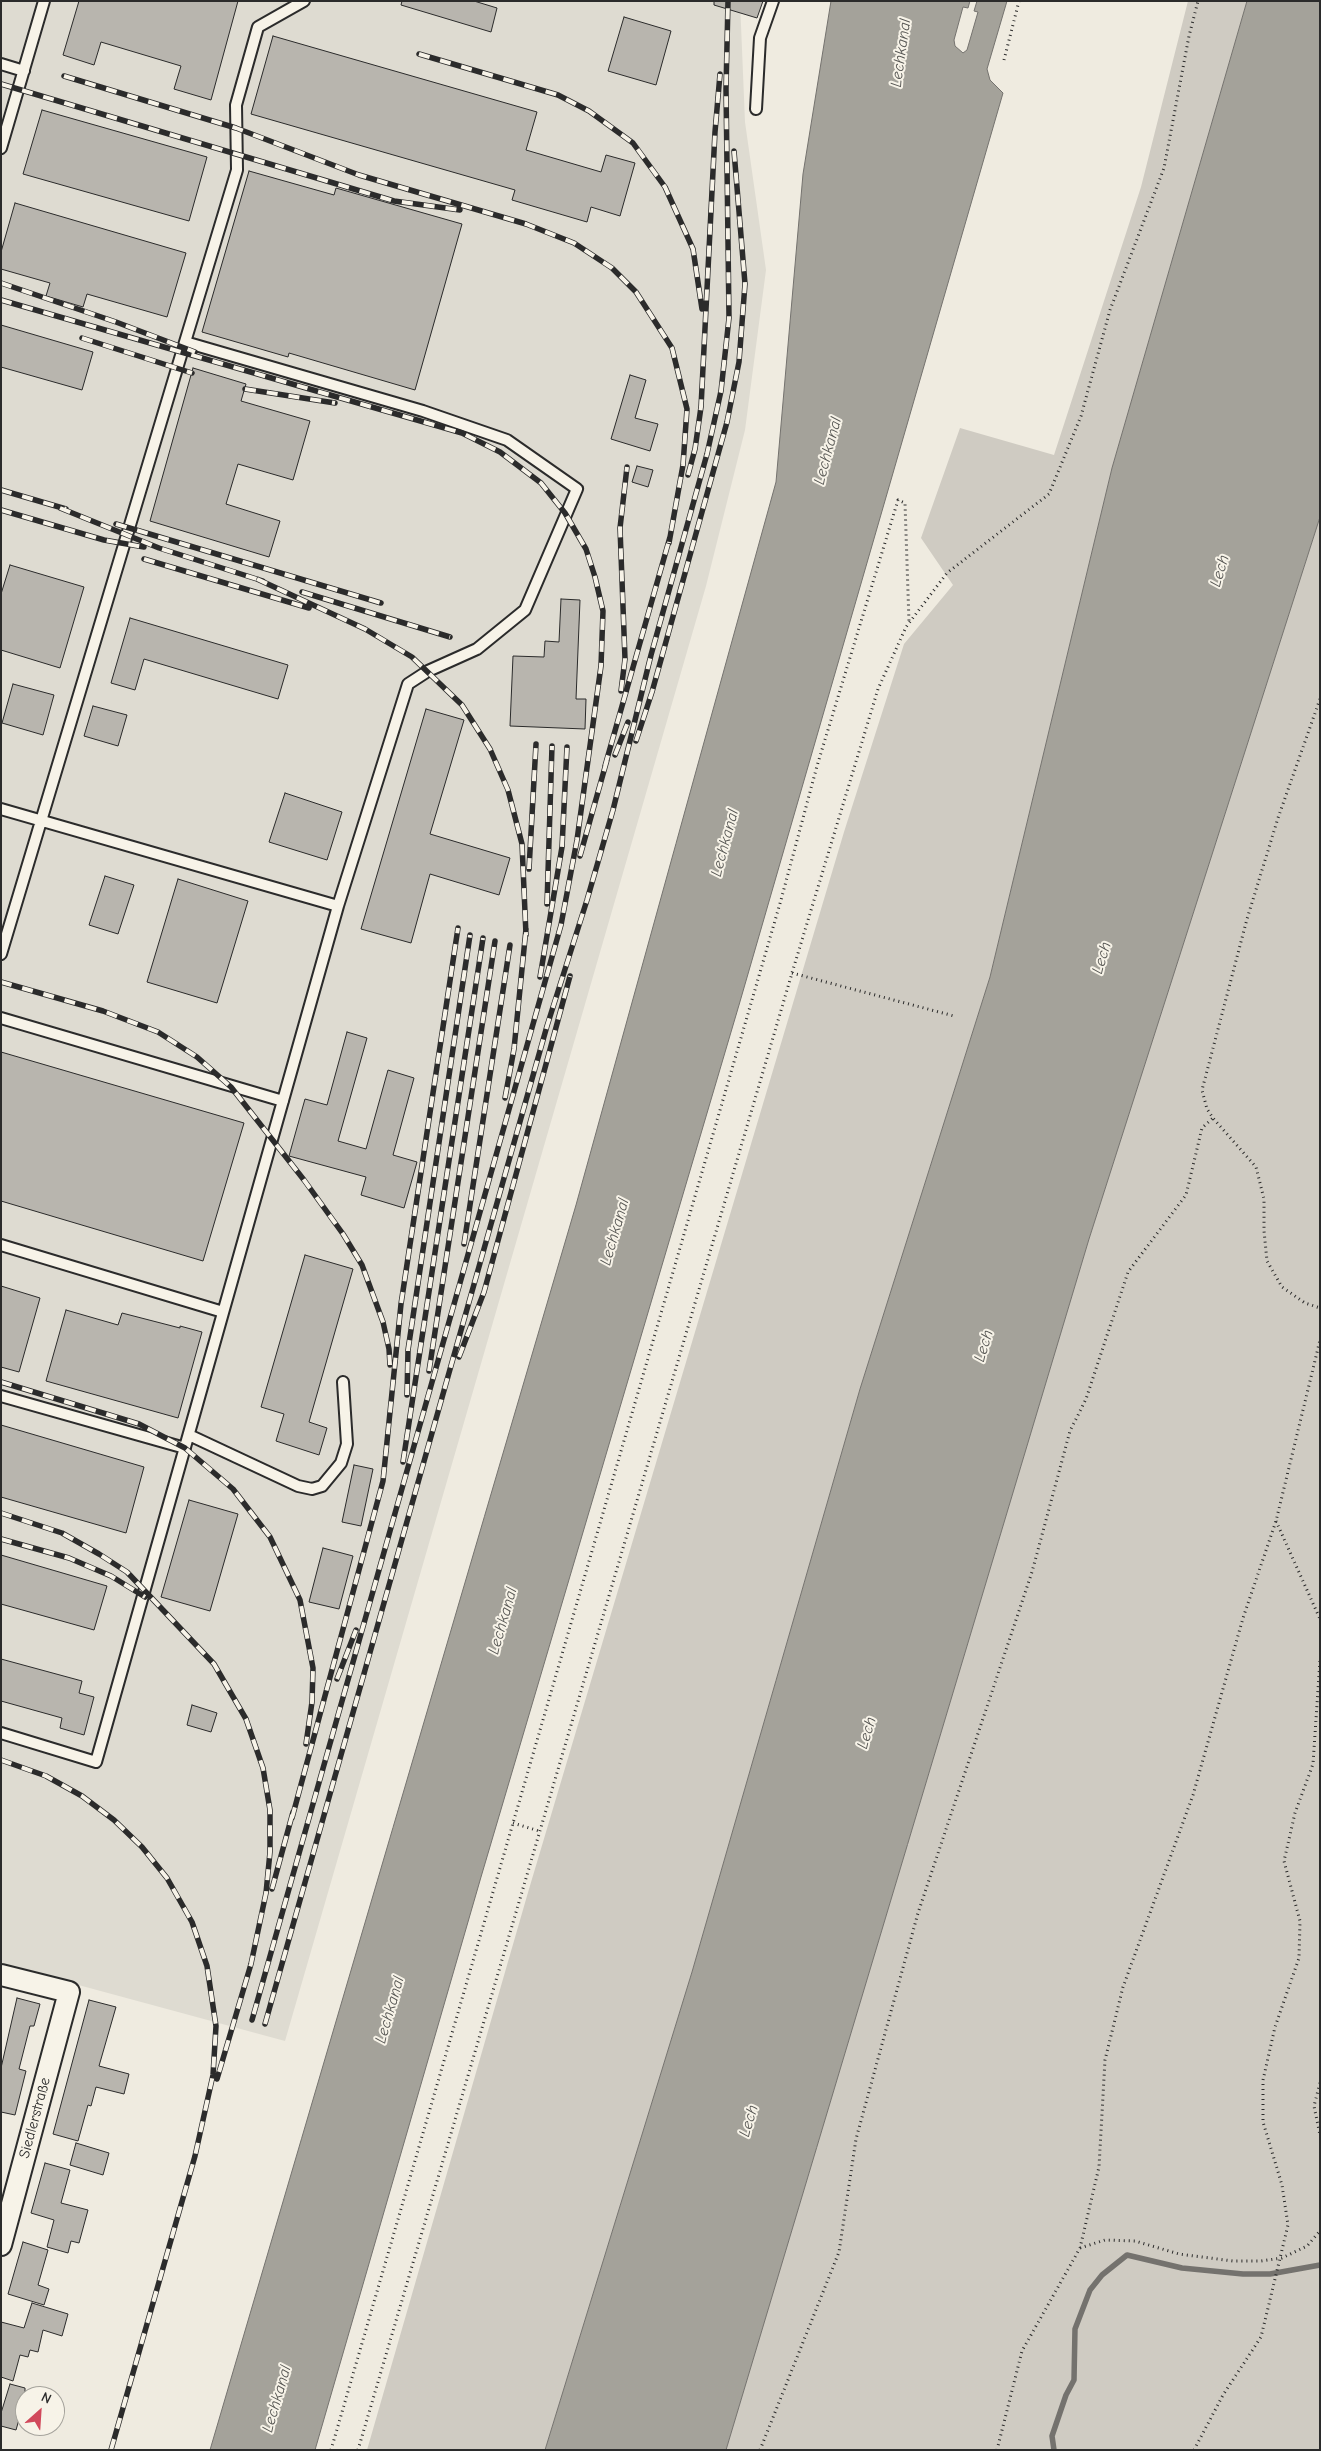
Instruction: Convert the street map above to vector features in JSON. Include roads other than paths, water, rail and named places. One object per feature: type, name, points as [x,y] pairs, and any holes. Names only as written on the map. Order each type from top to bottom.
[{"type":"street","name":"Siedlerstraße","points":[[1,1975],[69,1992],[1,2245]]},
{"type":"lane","points":[[1,148],[44,1]]},
{"type":"lane","points":[[1,954],[237,170],[236,105],[258,27],[304,1]]},
{"type":"lane","points":[[756,109],[760,38],[773,1]]},
{"type":"lane","points":[[1,64],[24,71]]},
{"type":"lane","points":[[1,1732],[96,1762],[338,906],[408,684],[428,671],[477,650],[525,610],[576,489],[507,440],[423,411],[185,342]]},
{"type":"lane","points":[[1,809],[338,906]]},
{"type":"lane","points":[[1,1018],[283,1101]]},
{"type":"lane","points":[[1,1245],[223,1312]]},
{"type":"lane","points":[[188,1435],[298,1486],[312,1489],[322,1486],[341,1463],[346,1444],[343,1382]]},
{"type":"lane","points":[[1,1396],[185,1448]]},
{"type":"water","name":"Lechkanal","points":[[831,1],[970,1],[968,8],[963,7],[954,40],[955,46],[963,53],[967,50],[978,12],[974,11],[977,1],[1007,1],[987,69],[990,80],[1003,93],[739,1005],[481,1877],[315,2450],[210,2450],[576,1205],[776,482],[803,174]]},
{"type":"water","name":"Lech","points":[[1247,1],[1320,1],[1320,517],[1089,1239],[726,2450],[545,2450],[692,1972],[860,1389],[990,977],[1112,468]]},
{"type":"waterway","points":[[1054,2450],[1052,2436],[1066,2395],[1074,2380],[1075,2329],[1090,2290],[1102,2275],[1127,2255],[1182,2268],[1243,2274],[1270,2274],[1320,2265]]},
{"type":"railway","points":[[265,2024],[547,1026],[613,810],[651,655],[707,454],[721,391],[729,318],[726,89],[728,1]]},
{"type":"railway","points":[[419,54],[558,95],[589,111],[633,143],[665,187],[693,249],[702,309]]},
{"type":"railway","points":[[688,475],[695,449],[701,407],[715,132],[720,74]]},
{"type":"railway","points":[[64,76],[236,128],[359,175],[526,224],[574,243],[612,268],[636,292],[672,348],[687,409],[683,465],[669,543]]},
{"type":"railway","points":[[1,84],[394,201],[460,210]]},
{"type":"railway","points":[[636,741],[652,692],[727,422],[739,362],[745,284],[734,151]]},
{"type":"railway","points":[[1,283],[116,322],[195,352]]},
{"type":"railway","points":[[1,300],[462,433],[500,452],[541,483],[565,513],[586,549],[603,611],[601,666],[577,840],[561,925],[252,2020]]},
{"type":"railway","points":[[82,338],[192,373]]},
{"type":"railway","points":[[245,389],[335,403]]},
{"type":"railway","points":[[621,691],[625,659],[620,528],[627,467]]},
{"type":"railway","points":[[1,490],[66,509]]},
{"type":"railway","points":[[60,508],[159,548],[263,581]]},
{"type":"railway","points":[[1,510],[104,540],[144,547]]},
{"type":"railway","points":[[116,524],[381,603]]},
{"type":"railway","points":[[605,766],[670,537]]},
{"type":"railway","points":[[144,559],[309,608]]},
{"type":"railway","points":[[257,579],[365,629],[412,657],[462,705],[490,749],[508,790],[522,844],[526,935]]},
{"type":"railway","points":[[302,592],[450,637]]},
{"type":"railway","points":[[615,755],[628,722]]},
{"type":"railway","points":[[529,869],[536,744]]},
{"type":"railway","points":[[547,904],[552,746]]},
{"type":"railway","points":[[540,977],[562,847],[567,747]]},
{"type":"railway","points":[[580,856],[607,760]]},
{"type":"railway","points":[[292,1818],[383,1481],[401,1304],[458,928]]},
{"type":"railway","points":[[505,1098],[514,1049],[526,929]]},
{"type":"railway","points":[[407,1395],[408,1350],[470,935]]},
{"type":"railway","points":[[403,1462],[483,938]]},
{"type":"railway","points":[[429,1371],[495,941]]},
{"type":"railway","points":[[464,1244],[510,945]]},
{"type":"railway","points":[[459,1357],[484,1292],[570,976]]},
{"type":"railway","points":[[1,982],[103,1011],[158,1032],[197,1057],[231,1087],[304,1180],[343,1234],[362,1265],[383,1322],[389,1349],[390,1365]]},
{"type":"railway","points":[[1,1382],[139,1424],[185,1448],[233,1489],[270,1537],[300,1600],[313,1668],[312,1702],[306,1744]]},
{"type":"railway","points":[[1,1513],[62,1533],[127,1572],[214,1664],[246,1719],[263,1768],[270,1810],[270,1852],[266,1893],[251,1964],[217,2079]]},
{"type":"railway","points":[[1,1539],[69,1558],[111,1576],[145,1597]]},
{"type":"railway","points":[[337,1679],[356,1630]]},
{"type":"railway","points":[[1,1760],[46,1776],[82,1796],[114,1820],[142,1847],[167,1878],[192,1922],[207,1966],[216,2026],[213,2075],[195,2156],[111,2450]]},
{"type":"railway","points":[[272,1889],[293,1812]]}]
